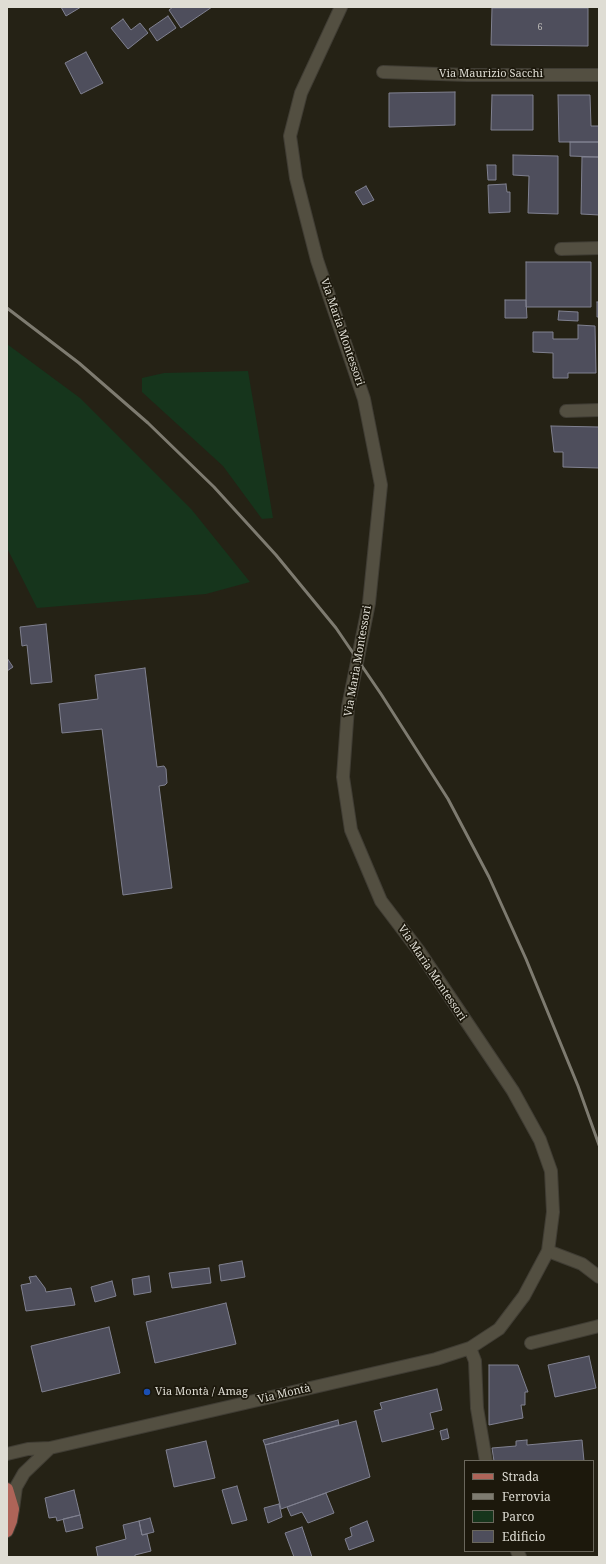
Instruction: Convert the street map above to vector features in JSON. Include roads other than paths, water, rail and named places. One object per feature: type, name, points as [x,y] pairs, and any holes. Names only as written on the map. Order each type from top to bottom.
[{"type":"main road","points":[[7,1489],[13,1509]]},
{"type":"main road","name":"Via Montà","points":[[7,1531],[12,1521],[13,1509]]},
{"type":"street","name":"Via Maria Montessori","points":[[341,7],[301,93],[290,136],[296,178],[317,260],[364,399],[381,485],[369,603],[348,707],[343,777],[351,830],[381,901],[418,951],[513,1091],[540,1140],[551,1170],[553,1212],[548,1251],[524,1296],[503,1324],[481,1343],[470,1348]]},
{"type":"street","name":"Via Maurizio Sacchi","points":[[383,72],[467,75],[599,75]]},
{"type":"street","points":[[561,248],[599,248]]},
{"type":"street","points":[[566,411],[599,410]]},
{"type":"street","points":[[548,1251],[582,1264],[599,1277]]},
{"type":"street","points":[[531,1343],[599,1326]]},
{"type":"street","points":[[470,1348],[475,1361],[477,1408],[486,1460]]},
{"type":"street","name":"Via Montà","points":[[7,1454],[28,1449],[50,1448],[436,1358],[470,1348]]},
{"type":"street","name":"Via Montà","points":[[13,1509],[16,1487],[24,1472],[50,1448]]},
{"type":"railway","points":[[7,308],[79,363],[148,423],[214,487],[276,555],[336,628],[381,694],[448,799],[489,877],[526,959],[578,1086],[599,1145]]},
{"type":"place","name":"Via Montà / Amag","points":[[147,1392]]}]
